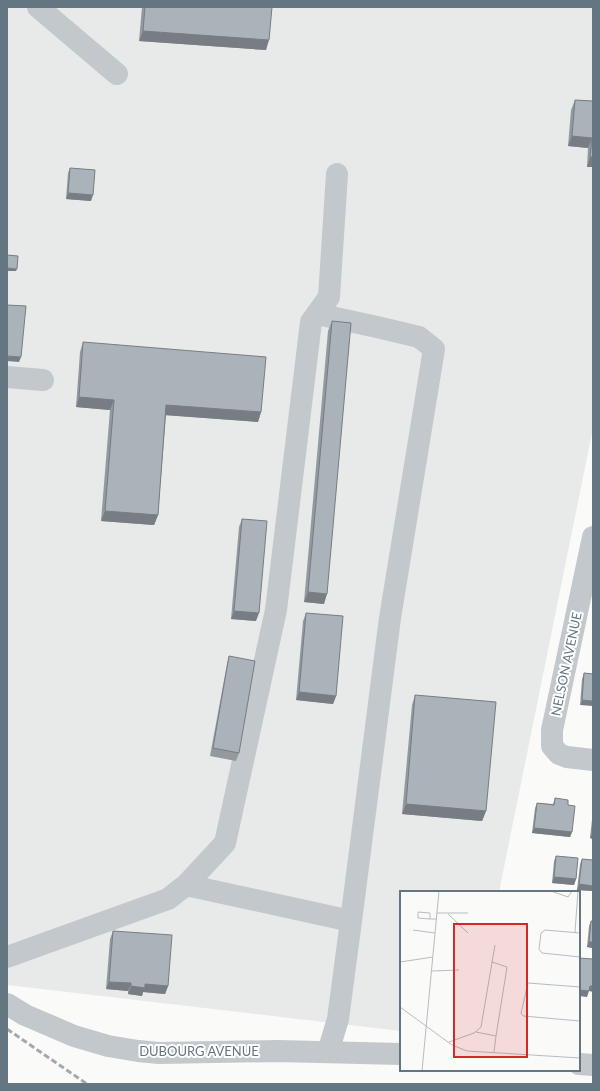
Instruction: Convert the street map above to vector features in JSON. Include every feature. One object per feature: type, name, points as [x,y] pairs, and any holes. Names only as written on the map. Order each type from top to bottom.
[{"type":"street","points":[[38,7],[117,74]]},
{"type":"street","points":[[7,957],[168,899],[186,884],[225,843],[276,610],[311,322],[328,297],[337,174]]},
{"type":"street","points":[[317,314],[418,337],[434,349],[390,618],[338,1019],[328,1052]]},
{"type":"street","points":[[7,377],[43,380]]},
{"type":"street","name":"NELSON AVENUE","points":[[593,537],[552,730],[552,746],[559,754],[566,757],[593,760]]},
{"type":"street","points":[[186,884],[351,922]]},
{"type":"street","name":"DUBOURG AVENUE","points":[[7,1004],[26,1015],[74,1036],[108,1046],[138,1051],[159,1053],[278,1051],[400,1054]]},
{"type":"street","points":[[580,1064],[593,1065]]},
{"type":"shaded area","points":[[7,7],[593,7],[593,428],[499,891],[400,891],[400,1031],[7,985]]},
{"type":"building","points":[[145,7],[272,7],[269,40],[143,31]]},
{"type":"building","points":[[575,100],[593,101],[593,157],[590,157],[592,138],[572,136]]},
{"type":"building","points":[[70,168],[95,170],[93,195],[68,193]]},
{"type":"building","points":[[7,255],[18,256],[17,269],[7,268]]},
{"type":"building","points":[[7,305],[26,306],[21,357],[7,356]]},
{"type":"building","points":[[332,321],[351,323],[327,594],[308,592]]},
{"type":"building","points":[[83,342],[266,357],[261,412],[166,405],[158,515],[105,511],[114,400],[79,397]]},
{"type":"building","points":[[242,519],[267,521],[259,613],[234,611]]},
{"type":"building","points":[[306,613],[343,616],[336,696],[299,692]]},
{"type":"building","points":[[229,656],[255,661],[239,753],[213,748]]},
{"type":"building","points":[[584,673],[593,674],[593,701],[582,700]]},
{"type":"building","points":[[415,695],[496,702],[486,811],[406,804]]},
{"type":"building","points":[[555,798],[568,800],[568,805],[575,806],[572,832],[534,828],[537,803],[554,805]]},
{"type":"building","points":[[556,856],[578,858],[576,879],[554,877]]},
{"type":"building","points":[[582,859],[593,860],[593,886],[579,884]]},
{"type":"building","points":[[591,921],[593,921],[593,942],[589,942]]},
{"type":"building","points":[[113,931],[172,935],[168,986],[145,984],[145,988],[131,986],[131,983],[109,982]]},
{"type":"building","points":[[580,958],[593,959],[593,986],[590,986],[589,991],[580,990]]},
{"type":"railway","points":[[7,1029],[87,1084]]}]
